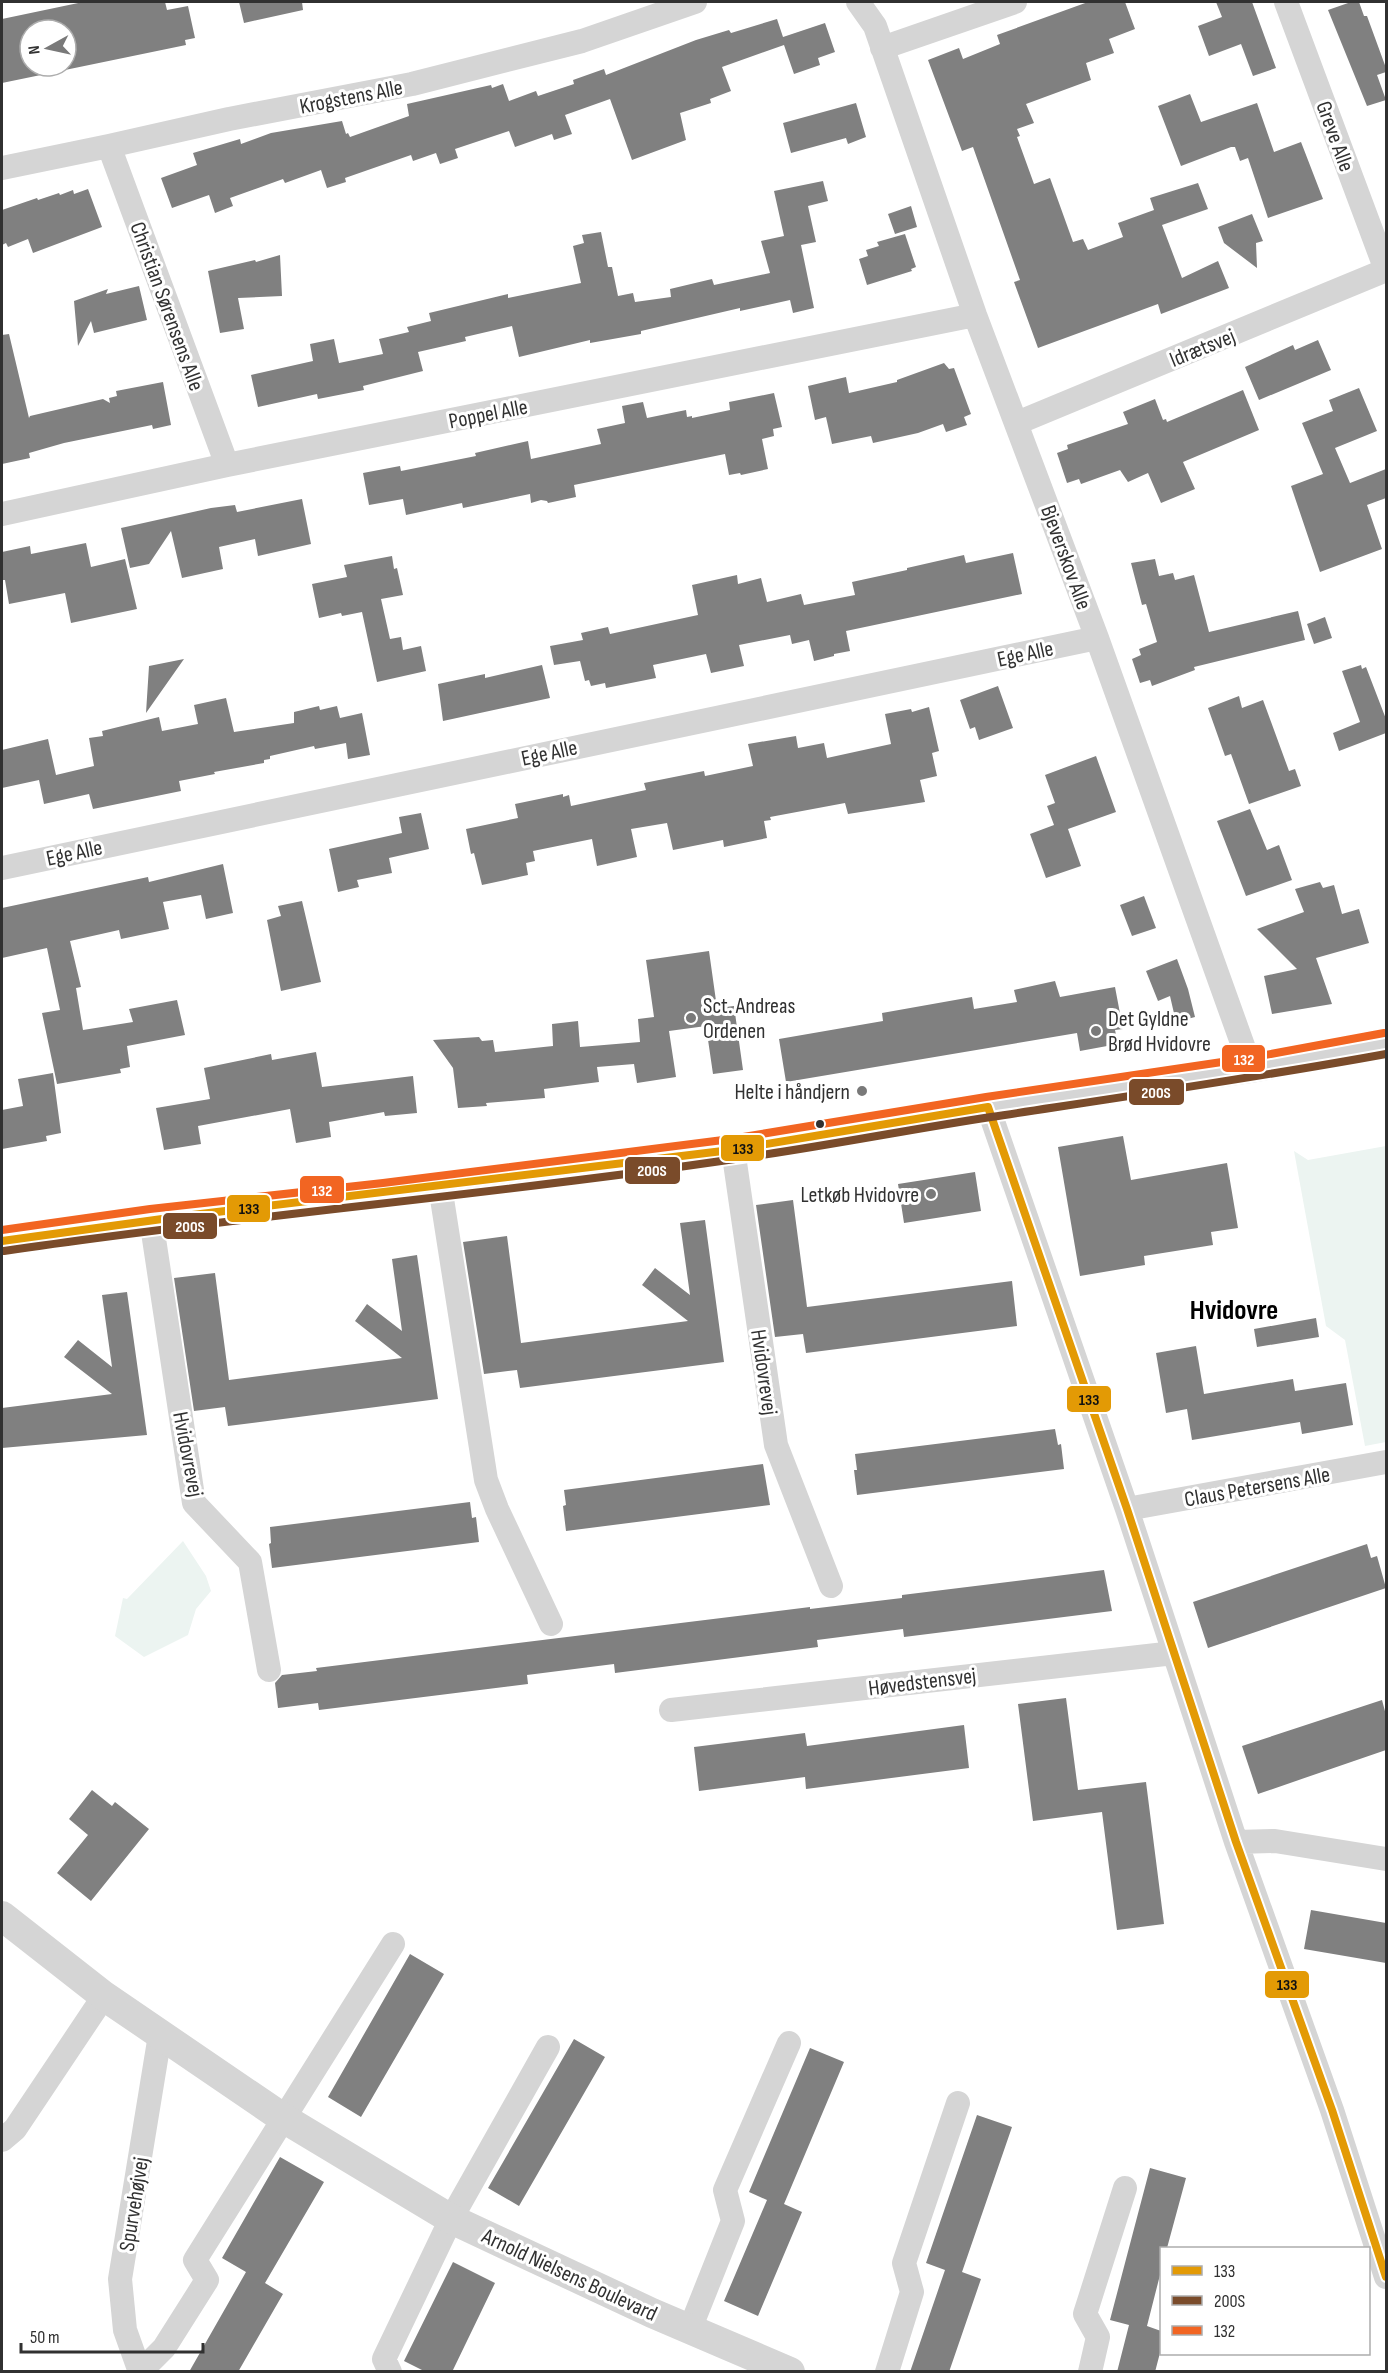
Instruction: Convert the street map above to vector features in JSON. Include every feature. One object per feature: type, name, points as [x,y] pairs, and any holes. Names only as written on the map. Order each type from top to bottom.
[{"type":"street","name":"Krogstens Alle","points":[[2,168],[109,147],[229,119],[423,81],[582,42],[695,2]]},
{"type":"street","name":"Bjeverskov Alle","points":[[858,2],[875,26],[975,315],[1097,638],[1251,1068]]},
{"type":"street","points":[[882,48],[1015,2]]},
{"type":"street","name":"Greve Alle","points":[[1286,2],[1386,270]]},
{"type":"street","name":"Christian Sørensens Alle","points":[[109,147],[227,465]]},
{"type":"street","name":"Idrætsvej","points":[[1017,423],[1386,270]]},
{"type":"street","name":"Poppel Alle","points":[[2,514],[227,465],[975,315]]},
{"type":"street","name":"Ege Alle","points":[[2,867],[1097,638]]},
{"type":"street","points":[[2,1241],[151,1219],[733,1149],[988,1107],[1251,1068],[1386,1043]]},
{"type":"street","points":[[988,1107],[1126,1509],[1236,1842],[1332,2110],[1386,2277]]},
{"type":"street","name":"Hvidovrevej","points":[[733,1149],[776,1445],[831,1586]]},
{"type":"street","points":[[440,1186],[486,1480],[551,1624]]},
{"type":"street","name":"Hvidovrevej","points":[[151,1219],[194,1503],[250,1562],[269,1670]]},
{"type":"street","name":"Claus Petersens Alle","points":[[1126,1509],[1386,1462]]},
{"type":"street","name":"Høvedstensvej","points":[[671,1710],[1174,1653]]},
{"type":"street","points":[[1236,1842],[1275,1841],[1386,1859]]},
{"type":"street","name":"Arnold Nielsens Boulevard","points":[[2,1916],[104,1996],[283,2118],[451,2218],[690,2329],[790,2372]]},
{"type":"street","points":[[140,2372],[164,2348],[207,2280],[195,2260],[393,1944]]},
{"type":"street","points":[[2,2140],[15,2129],[104,1996]]},
{"type":"street","name":"Spurvehøjvej","points":[[140,2372],[125,2330],[120,2279],[160,2035]]},
{"type":"street","points":[[690,2329],[734,2221],[725,2190],[789,2043]]},
{"type":"street","points":[[390,2372],[384,2359],[451,2218],[548,2047]]},
{"type":"street","points":[[887,2372],[912,2292],[904,2263],[958,2103]]},
{"type":"street","points":[[1090,2372],[1098,2337],[1085,2314],[1125,2188]]},
{"type":"shaded area","points":[[1386,1146],[1386,1442],[1365,1446],[1345,1340],[1326,1326],[1294,1151],[1308,1160]]},
{"type":"shaded area","points":[[183,1541],[206,1576],[211,1591],[196,1609],[188,1635],[144,1657],[115,1636],[123,1598],[127,1599]]},
{"type":"building","points":[[83,2],[165,2],[167,10],[188,6],[195,38],[185,40],[186,45],[78,67],[78,18],[18,18],[18,78],[26,78],[2,83],[2,19]]},
{"type":"building","points":[[239,2],[302,2],[303,10],[244,23]]},
{"type":"building","points":[[1088,2],[1125,2],[1135,29],[1109,39],[1114,53],[1086,63],[1091,80],[1026,104],[1034,123],[1017,129],[1020,136],[1017,137],[1034,184],[1050,178],[1073,242],[1083,239],[1088,250],[1123,237],[1118,223],[1154,210],[1150,198],[1198,183],[1208,209],[1162,225],[1182,278],[1218,261],[1229,288],[1161,314],[1158,304],[1038,348],[1014,282],[1020,280],[973,147],[962,151],[928,60],[959,48],[963,59],[1000,44],[997,35]]},
{"type":"building","points":[[1216,2],[1252,2],[1276,68],[1253,76],[1241,44],[1209,56],[1198,26],[1222,17]]},
{"type":"building","points":[[1351,2],[1359,2],[1364,16],[1367,16],[1386,68],[1386,72],[1377,75],[1386,100],[1367,106],[1328,10]]},
{"type":"building","points":[[777,19],[783,37],[825,23],[835,52],[818,58],[820,65],[794,74],[784,45],[722,67],[731,91],[710,99],[711,103],[680,113],[686,140],[632,160],[610,99],[565,115],[572,134],[554,140],[552,134],[515,147],[509,131],[455,149],[458,158],[440,164],[436,153],[413,161],[411,155],[345,178],[346,182],[327,188],[321,170],[285,183],[283,179],[230,198],[233,206],[215,213],[209,195],[172,208],[161,178],[197,165],[193,153],[240,139],[241,144],[271,133],[342,121],[346,134],[348,133],[350,137],[409,116],[407,104],[491,85],[492,88],[503,84],[509,101],[536,91],[538,96],[574,84],[573,80],[604,69],[606,75],[696,40],[729,30],[731,33]]},
{"type":"building","points":[[1190,94],[1201,122],[1257,103],[1274,152],[1301,142],[1323,199],[1268,218],[1248,158],[1240,161],[1235,147],[1181,166],[1158,106]]},
{"type":"building","points":[[856,103],[866,137],[848,144],[846,138],[791,153],[783,123]]},
{"type":"building","points":[[823,181],[828,201],[808,206],[816,242],[801,245],[814,308],[793,313],[790,300],[740,311],[740,308],[641,331],[641,334],[590,343],[590,340],[519,357],[512,326],[465,337],[466,341],[418,352],[423,371],[363,386],[364,390],[318,399],[317,394],[258,407],[251,375],[313,361],[310,344],[334,339],[339,363],[383,354],[379,339],[409,332],[407,327],[431,321],[429,313],[508,294],[508,298],[581,283],[573,246],[584,243],[582,235],[601,232],[608,267],[612,267],[618,296],[633,293],[635,302],[671,297],[670,289],[712,279],[714,285],[770,273],[761,241],[784,236],[774,191]]},
{"type":"building","points":[[88,189],[102,227],[33,253],[28,239],[8,247],[6,243],[2,245],[2,210],[37,198],[38,200],[73,190],[74,194]]},
{"type":"building","points":[[911,206],[917,227],[895,234],[888,214]]},
{"type":"building","points":[[1252,214],[1263,241],[1256,243],[1257,268],[1224,243],[1218,227]]},
{"type":"building","points":[[905,234],[916,267],[911,269],[912,271],[867,285],[859,259],[868,256],[866,250],[879,246],[877,242]]},
{"type":"building","points":[[280,255],[282,296],[238,298],[244,329],[220,333],[208,271]]},
{"type":"building","points":[[139,286],[147,320],[94,333],[91,321],[78,346],[74,301],[108,289],[106,294]]},
{"type":"building","points":[[9,334],[29,418],[103,399],[110,403],[109,398],[117,396],[116,391],[163,382],[171,425],[153,429],[152,425],[64,443],[29,453],[30,458],[2,464],[2,335]]},
{"type":"building","points":[[1318,340],[1331,370],[1259,400],[1245,367],[1293,345],[1295,350]]},
{"type":"building","points":[[944,363],[949,369],[954,368],[971,414],[964,417],[967,425],[946,432],[943,424],[918,433],[873,443],[871,436],[832,444],[826,417],[815,420],[808,386],[846,377],[849,393],[897,382],[897,380]]},
{"type":"building","points":[[1359,388],[1377,431],[1335,448],[1350,483],[1386,469],[1386,498],[1367,505],[1382,549],[1320,572],[1291,486],[1323,474],[1302,423],[1333,411],[1329,400]]},
{"type":"building","points":[[1243,390],[1259,430],[1183,462],[1195,489],[1161,503],[1148,473],[1128,482],[1120,470],[1081,484],[1079,479],[1067,483],[1057,453],[1068,449],[1067,445],[1128,424],[1123,412],[1155,399],[1163,420],[1166,419],[1167,422]]},
{"type":"building","points":[[774,393],[782,427],[773,429],[774,436],[762,439],[768,469],[741,475],[740,473],[729,475],[725,454],[574,485],[576,497],[548,503],[541,500],[531,503],[530,494],[463,508],[462,503],[406,515],[403,499],[369,505],[363,473],[400,466],[401,471],[476,456],[475,453],[528,441],[531,459],[601,444],[597,429],[625,423],[622,406],[643,402],[647,418],[686,410],[687,417],[692,416],[692,418],[730,410],[729,402]]},
{"type":"building","points":[[302,499],[311,544],[258,556],[255,539],[219,547],[223,569],[182,578],[171,531],[149,564],[130,568],[121,528],[211,508],[235,505],[237,512]]},
{"type":"building","points":[[86,543],[91,567],[125,559],[137,609],[71,623],[65,593],[9,604],[5,580],[2,580],[2,552],[30,546],[31,554]]},
{"type":"building","points":[[1013,553],[1022,594],[846,631],[850,651],[814,661],[809,640],[792,644],[790,635],[739,645],[744,666],[711,673],[706,654],[653,665],[656,678],[606,688],[605,683],[591,686],[589,680],[585,681],[580,661],[554,665],[550,646],[583,640],[581,633],[608,627],[610,634],[698,615],[692,585],[737,575],[738,584],[761,578],[767,602],[801,594],[804,605],[855,595],[852,582],[907,570],[907,568],[964,555],[966,563]]},
{"type":"building","points":[[392,556],[403,595],[381,599],[390,639],[401,637],[403,650],[421,646],[426,671],[377,682],[362,612],[342,616],[341,613],[319,618],[312,584],[347,577],[344,565]]},
{"type":"building","points":[[1155,559],[1159,576],[1173,573],[1175,580],[1194,575],[1209,632],[1298,611],[1305,640],[1194,667],[1195,670],[1152,686],[1150,680],[1140,683],[1132,659],[1141,655],[1139,649],[1157,642],[1146,604],[1142,605],[1131,563]]},
{"type":"building","points":[[1325,617],[1332,638],[1314,644],[1307,624]]},
{"type":"building","points":[[184,659],[146,713],[149,666]]},
{"type":"building","points":[[542,665],[550,698],[443,721],[438,684],[485,674],[485,678]]},
{"type":"building","points":[[1361,665],[1362,669],[1366,667],[1386,719],[1386,733],[1339,751],[1333,733],[1360,722],[1342,671]]},
{"type":"building","points":[[998,686],[1013,728],[979,740],[975,727],[970,729],[960,700]]},
{"type":"building","points":[[1239,696],[1242,708],[1263,700],[1289,771],[1295,769],[1301,786],[1249,804],[1231,754],[1225,756],[1208,708]]},
{"type":"building","points":[[226,698],[234,732],[294,723],[294,712],[319,706],[320,710],[337,706],[340,718],[362,713],[370,755],[348,759],[346,743],[315,749],[314,746],[270,756],[270,759],[264,760],[264,763],[179,781],[181,791],[93,809],[89,794],[44,804],[39,780],[2,788],[2,750],[48,739],[56,775],[94,766],[89,738],[103,736],[102,731],[159,717],[162,731],[198,724],[194,705]]},
{"type":"building","points":[[929,707],[939,751],[932,753],[937,776],[920,780],[925,802],[848,814],[845,803],[770,817],[771,820],[764,821],[767,838],[724,847],[723,840],[673,850],[667,823],[631,829],[637,857],[597,866],[592,839],[533,851],[535,861],[526,863],[528,875],[482,885],[474,853],[471,854],[466,829],[518,818],[515,804],[563,794],[563,797],[569,795],[571,806],[646,790],[644,783],[704,771],[705,776],[753,766],[748,744],[796,736],[798,748],[824,743],[827,758],[891,744],[885,714],[911,709],[912,712]]},
{"type":"building","points":[[1096,756],[1116,812],[1068,829],[1081,866],[1046,878],[1030,834],[1054,825],[1047,806],[1055,803],[1045,775]]},
{"type":"building","points":[[1250,809],[1267,850],[1279,845],[1292,880],[1246,896],[1217,821]]},
{"type":"building","points":[[421,813],[429,849],[389,858],[392,873],[357,880],[359,887],[338,892],[329,849],[402,833],[399,817]]},
{"type":"building","points":[[223,864],[233,913],[206,919],[201,895],[163,902],[169,929],[121,939],[119,930],[70,941],[81,987],[76,988],[83,1030],[133,1022],[129,1009],[177,1000],[185,1035],[127,1046],[130,1067],[120,1069],[121,1073],[57,1084],[42,1013],[60,1010],[47,948],[2,958],[2,908],[148,877],[149,882]]},
{"type":"building","points":[[1320,882],[1323,888],[1334,885],[1342,914],[1359,909],[1369,943],[1316,958],[1332,1004],[1272,1014],[1264,976],[1297,969],[1257,929],[1304,912],[1295,889]]},
{"type":"building","points":[[1144,896],[1156,928],[1132,936],[1120,905]]},
{"type":"building","points":[[302,901],[321,982],[281,991],[267,920],[281,916],[278,906]]},
{"type":"building","points":[[709,951],[717,1008],[734,1006],[743,1070],[713,1074],[706,1026],[669,1031],[676,1077],[637,1083],[634,1064],[597,1067],[599,1082],[544,1089],[545,1098],[458,1108],[453,1068],[433,1040],[479,1037],[482,1041],[493,1040],[495,1052],[553,1046],[552,1024],[578,1021],[580,1047],[640,1042],[638,1019],[654,1017],[646,960]]},
{"type":"building","points":[[1177,959],[1195,1017],[1176,1022],[1170,996],[1158,1001],[1146,971]]},
{"type":"building","points":[[1055,981],[1060,997],[1115,987],[1123,1029],[1115,1030],[1118,1044],[1080,1051],[1077,1033],[786,1082],[779,1039],[883,1021],[882,1013],[972,997],[974,1009],[1017,1002],[1014,990]]},
{"type":"building","points":[[316,1052],[322,1087],[413,1076],[417,1113],[385,1116],[384,1112],[329,1122],[331,1137],[296,1143],[290,1109],[198,1126],[201,1144],[164,1150],[156,1108],[210,1099],[204,1068],[271,1054],[272,1060]]},
{"type":"building","points":[[53,1073],[61,1133],[46,1136],[47,1141],[2,1149],[2,1110],[23,1106],[18,1079]]},
{"type":"building","points":[[1123,1136],[1131,1180],[1227,1163],[1238,1228],[1211,1232],[1213,1245],[1144,1256],[1145,1265],[1080,1276],[1058,1147]]},
{"type":"building","points":[[975,1172],[981,1211],[904,1223],[898,1184]]},
{"type":"building","points":[[793,1200],[807,1307],[1012,1281],[1017,1326],[806,1353],[803,1334],[775,1337],[756,1205]]},
{"type":"building","points":[[705,1220],[724,1362],[520,1388],[517,1370],[484,1374],[463,1242],[507,1236],[521,1343],[688,1321],[642,1285],[655,1268],[690,1295],[680,1223]]},
{"type":"building","points":[[417,1255],[438,1399],[228,1426],[225,1407],[194,1411],[174,1278],[215,1273],[229,1380],[402,1358],[355,1321],[367,1304],[402,1331],[392,1259]]},
{"type":"building","points":[[127,1292],[147,1435],[2,1448],[2,1408],[112,1394],[64,1357],[78,1340],[112,1367],[102,1295]]},
{"type":"building","points":[[1316,1318],[1319,1337],[1257,1347],[1254,1329]]},
{"type":"building","points":[[1196,1346],[1204,1394],[1293,1379],[1295,1391],[1346,1383],[1353,1425],[1302,1434],[1300,1422],[1192,1440],[1187,1409],[1166,1413],[1156,1353]]},
{"type":"building","points":[[1055,1429],[1058,1445],[1061,1444],[1064,1469],[857,1495],[855,1454]]},
{"type":"building","points":[[763,1464],[770,1505],[566,1531],[564,1490]]},
{"type":"building","points":[[470,1502],[472,1518],[476,1517],[479,1542],[272,1568],[269,1544],[271,1543],[270,1527]]},
{"type":"building","points":[[1367,1544],[1371,1558],[1377,1556],[1386,1588],[1208,1648],[1193,1602]]},
{"type":"building","points":[[1104,1570],[1112,1611],[904,1637],[903,1629],[817,1640],[818,1647],[615,1673],[614,1664],[527,1675],[528,1684],[319,1710],[318,1703],[278,1708],[275,1683],[282,1675],[317,1671],[316,1668],[810,1607],[810,1609],[902,1598],[902,1595]]},
{"type":"building","points":[[1066,1698],[1078,1790],[1146,1782],[1164,1924],[1117,1930],[1102,1812],[1033,1821],[1018,1704]]},
{"type":"building","points":[[1382,1700],[1386,1715],[1386,1750],[1258,1794],[1242,1746]]},
{"type":"building","points":[[964,1725],[969,1768],[806,1789],[805,1777],[699,1791],[694,1747],[805,1733],[807,1746]]},
{"type":"building","points":[[92,1790],[112,1806],[115,1802],[149,1829],[91,1901],[57,1873],[88,1835],[69,1819]]},
{"type":"building","points":[[1311,1910],[1386,1923],[1386,1963],[1304,1949]]},
{"type":"building","points":[[410,1954],[444,1974],[361,2117],[328,2097]]},
{"type":"building","points":[[574,2039],[605,2057],[519,2206],[488,2188]]},
{"type":"building","points":[[810,2048],[844,2062],[784,2204],[802,2212],[758,2316],[724,2301],[767,2200],[749,2192]]},
{"type":"building","points":[[977,2115],[1012,2127],[962,2272],[981,2279],[949,2372],[910,2372],[945,2270],[926,2263]]},
{"type":"building","points":[[280,2157],[324,2182],[265,2283],[283,2294],[238,2372],[189,2372],[246,2272],[222,2258]]},
{"type":"building","points":[[1150,2168],[1186,2178],[1167,2247],[1160,2247],[1160,2275],[1147,2326],[1160,2331],[1160,2353],[1155,2372],[1117,2372],[1129,2325],[1110,2320]]},
{"type":"building","points":[[453,2262],[495,2283],[452,2372],[426,2372],[404,2361]]},
{"type":"transit line","name":"132","points":[[2,1230],[150,1209],[383,1183],[731,1139],[986,1097],[1249,1058],[1384,1033]]},
{"type":"transit line","name":"200S","points":[[4,1251],[187,1226],[644,1172],[1386,1054]]},
{"type":"transit line","name":"133","points":[[988,1107],[1127,1509],[1236,1842],[1332,2110],[1386,2277]]},
{"type":"transit line","name":"133","points":[[2,1241],[184,1216],[731,1150],[988,1107]]},
{"type":"place","name":"Sct. Andreas Ordenen","points":[[691,1018]]},
{"type":"place","name":"Det Gyldne Brød Hvidovre","points":[[1096,1031]]},
{"type":"place","name":"Helte i håndjern","points":[[862,1091]]},
{"type":"place","name":"Letkøb Hvidovre","points":[[931,1194]]},
{"type":"district","name":"Hvidovre","points":[[1234,1309]]}]
